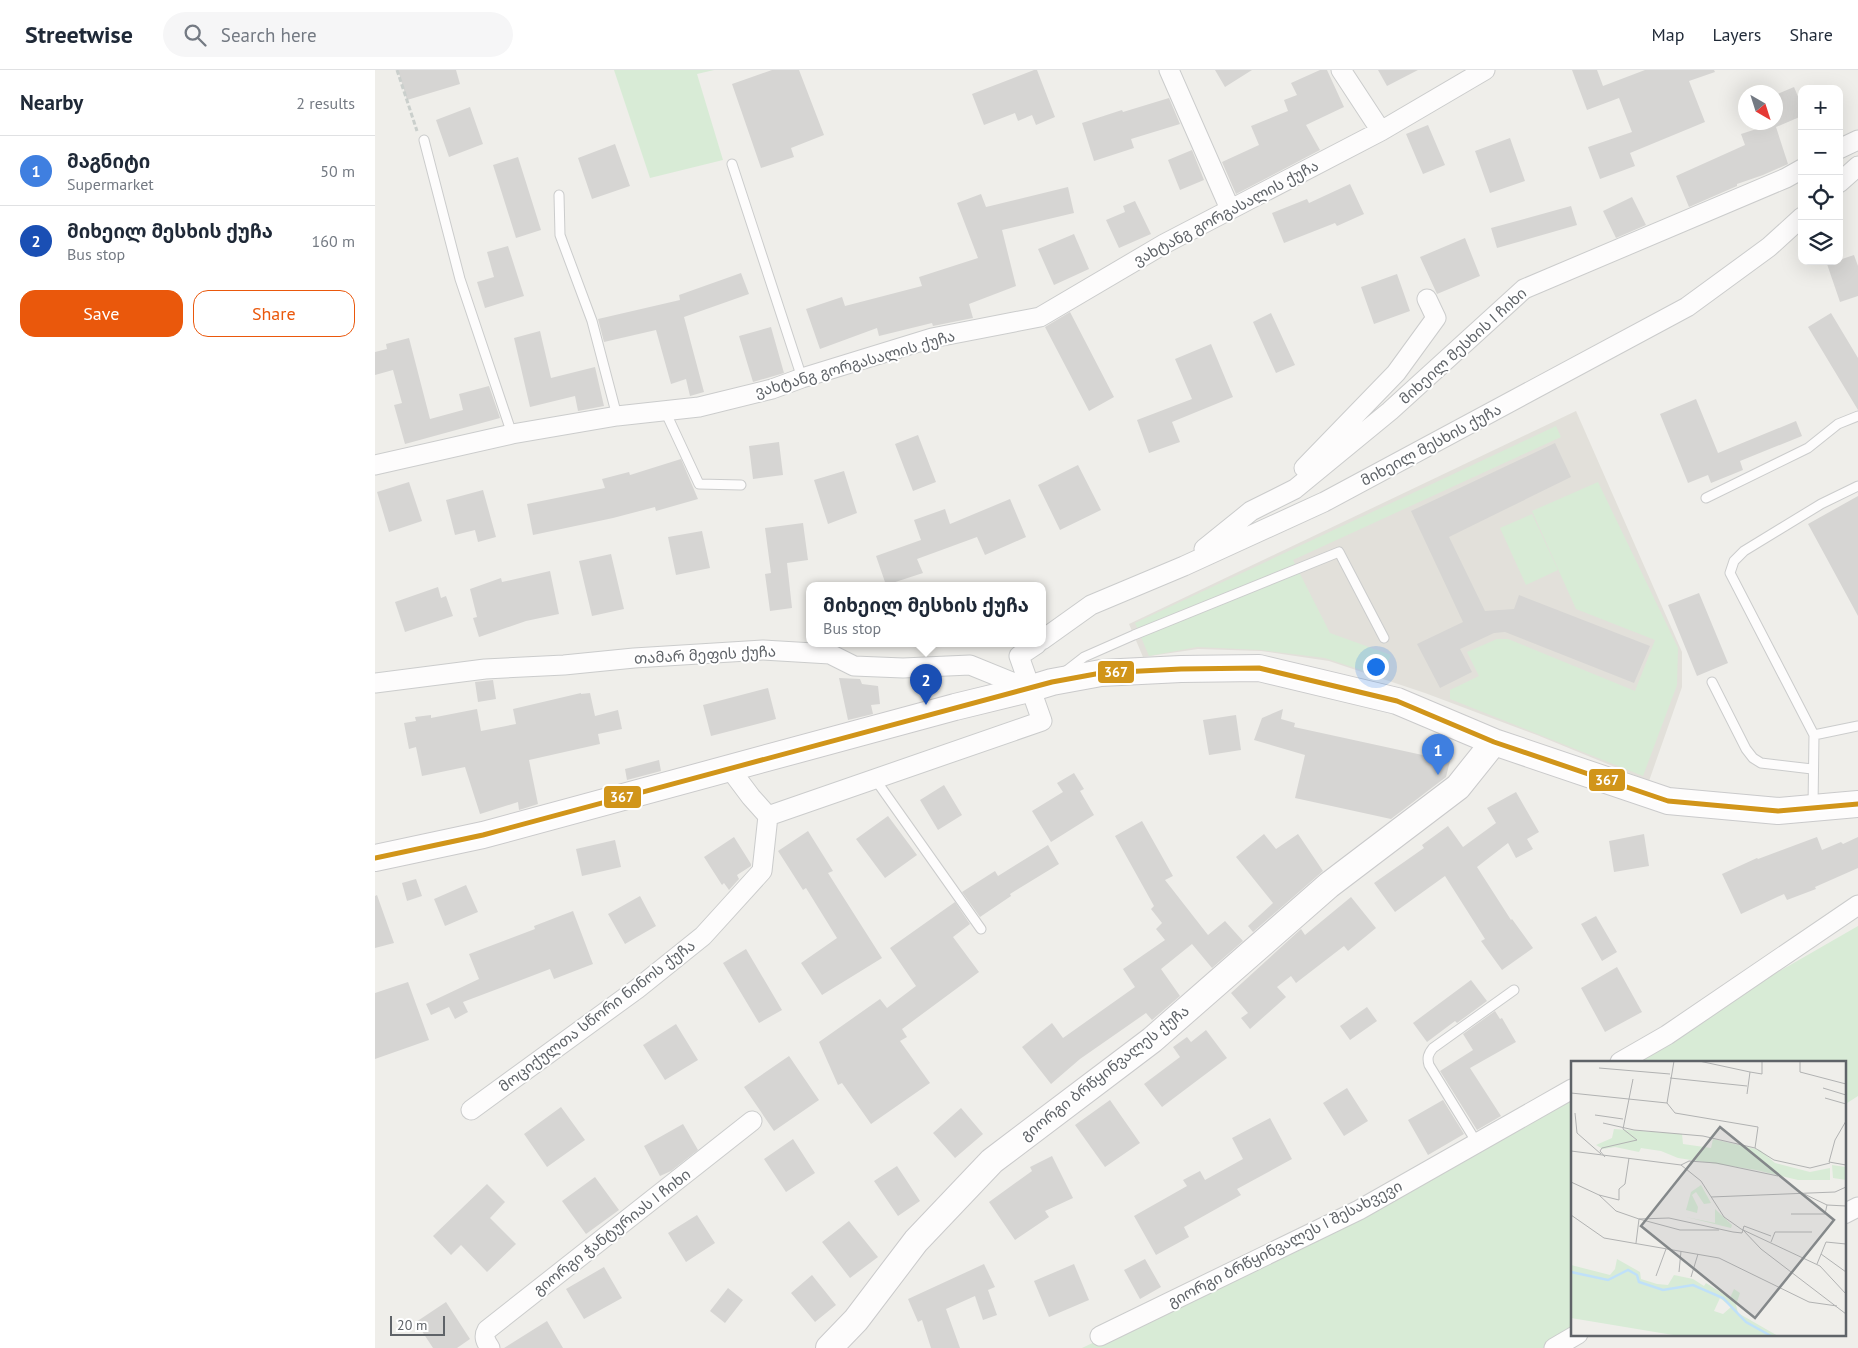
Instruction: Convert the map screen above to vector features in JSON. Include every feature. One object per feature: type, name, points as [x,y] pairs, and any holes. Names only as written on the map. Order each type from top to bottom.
[{"type":"street","points":[[1169,70],[1230,210]]},
{"type":"street","points":[[1341,70],[1381,131]]},
{"type":"street","name":"ვახტანგ გორგასალის ქუჩა","points":[[375,464],[512,434],[617,416],[708,405],[772,389],[932,338],[1041,317],[1163,244],[1381,131],[1485,70]]},
{"type":"street","points":[[1843,147],[1858,140]]},
{"type":"street","points":[[1843,179],[1858,166]]},
{"type":"street","name":"მიხეილ მესხის I ჩიხი","points":[[1184,566],[1251,511],[1295,489],[1390,412],[1524,289],[1798,171]]},
{"type":"street","name":"მიხეილ მესხის ქუჩა","points":[[1046,637],[1091,605],[1184,566],[1324,502],[1687,307],[1769,247],[1799,220]]},
{"type":"street","points":[[1251,511],[1307,465],[1396,373],[1436,318],[1427,299]]},
{"type":"street","points":[[730,769],[768,816],[1042,721],[1041,685],[1019,656],[1032,647]]},
{"type":"street","name":"თამარ მეფის ქუჩა","points":[[375,683],[485,669],[763,650],[829,654],[854,666],[903,668],[970,665],[1041,685]]},
{"type":"street","points":[[375,858],[483,835],[945,709],[1041,685],[1101,673],[1181,669],[1259,668],[1397,701],[1494,742],[1668,801],[1778,811],[1858,804]]},
{"type":"street","name":"გიორგი ბრწყინვალეს ქუჩა","points":[[829,1348],[856,1320],[917,1241],[992,1160],[1152,1040],[1329,885],[1458,787],[1494,742]]},
{"type":"street","name":"მოციქულთა სწორი ნინოს ქუჩა","points":[[471,1110],[637,989],[703,936],[763,872],[768,816]]},
{"type":"street","points":[[1622,1061],[1667,1035],[1858,905]]},
{"type":"street","name":"გიორგი ბრწყინვალეს I შესახვევი","points":[[1100,1336],[1359,1210],[1571,1090]]},
{"type":"street","name":"გიორგი ჭანტურიას I ჩიხი","points":[[490,1348],[485,1340],[487,1330],[752,1121]]},
{"type":"street","points":[[1845,1214],[1858,1208]]},
{"type":"street","points":[[1554,1348],[1574,1336]]},
{"type":"lane","points":[[423,140],[460,279],[512,434]]},
{"type":"lane","points":[[732,164],[802,378]]},
{"type":"lane","points":[[559,195],[560,235],[592,321],[617,416]]},
{"type":"lane","points":[[665,410],[699,484],[741,485]]},
{"type":"lane","points":[[1705,498],[1808,448],[1838,424],[1858,416]]},
{"type":"lane","points":[[1813,807],[1812,769],[1814,736],[1730,573],[1734,561],[1744,551],[1821,504],[1858,486]]},
{"type":"lane","points":[[1041,685],[1084,657],[1339,552],[1384,638]]},
{"type":"lane","points":[[1712,682],[1746,749],[1753,758],[1761,763],[1812,769]]},
{"type":"lane","points":[[1814,736],[1858,726]]},
{"type":"lane","points":[[875,778],[981,929]]},
{"type":"lane","points":[[1477,1143],[1429,1065],[1429,1052],[1514,990]]},
{"type":"path","points":[[397,70],[414,124],[419,137],[423,140]]},
{"type":"shaded area","points":[[1576,411],[1682,652],[1682,687],[1649,781],[1537,735],[1425,693],[1329,661],[1261,651],[1198,649],[1143,657],[1129,624]]},
{"type":"green space","points":[[614,70],[714,70],[697,74],[723,160],[650,178]]},
{"type":"green space","points":[[1556,426],[1561,437],[1293,560],[1330,633],[1391,655],[1382,677],[1325,658],[1261,650],[1197,647],[1149,656],[1135,623]]},
{"type":"green space","points":[[1598,482],[1678,648],[1677,685],[1643,776],[1450,699],[1450,690],[1479,676],[1467,652],[1497,639],[1508,639],[1635,691],[1655,640],[1576,609],[1532,511]]},
{"type":"green space","points":[[1532,514],[1558,570],[1526,585],[1500,528]]},
{"type":"green space","points":[[1858,926],[1858,1096],[1845,1104],[1845,1061],[1623,1061]]},
{"type":"green space","points":[[1571,1091],[1571,1335],[1556,1348],[1082,1348],[1308,1241]]},
{"type":"building","points":[[398,70],[456,70],[460,84],[407,100]]},
{"type":"building","points":[[772,70],[799,70],[824,135],[791,148],[794,157],[761,168],[732,84]]},
{"type":"building","points":[[1037,70],[1055,117],[1036,125],[1032,115],[1018,121],[1015,113],[984,125],[972,94]]},
{"type":"building","points":[[1215,70],[1252,70],[1225,87]]},
{"type":"building","points":[[1320,70],[1327,70],[1344,107],[1306,125],[1320,150],[1236,194],[1222,162],[1259,145],[1251,126],[1288,111],[1284,100],[1297,95],[1291,83]]},
{"type":"building","points":[[1378,70],[1418,70],[1387,86]]},
{"type":"building","points":[[1572,70],[1597,70],[1603,86],[1645,70],[1714,70],[1715,72],[1689,81],[1705,122],[1630,153],[1635,166],[1600,179],[1588,147],[1632,132],[1619,98],[1587,110]]},
{"type":"building","points":[[1794,87],[1798,96],[1798,118],[1783,124],[1783,92]]},
{"type":"building","points":[[1169,98],[1180,124],[1131,139],[1134,148],[1094,161],[1082,123]]},
{"type":"building","points":[[470,107],[483,144],[449,157],[436,120]]},
{"type":"building","points":[[1428,125],[1445,165],[1423,174],[1406,134]]},
{"type":"building","points":[[1753,130],[1777,130],[1788,164],[1737,184],[1737,186],[1689,207],[1676,176],[1745,145],[1741,134]]},
{"type":"building","points":[[1510,138],[1525,181],[1490,193],[1475,151]]},
{"type":"building","points":[[615,144],[630,186],[592,199],[578,158]]},
{"type":"building","points":[[1192,150],[1204,180],[1180,190],[1168,160]]},
{"type":"building","points":[[518,157],[541,230],[516,238],[493,165]]},
{"type":"building","points":[[1350,184],[1364,214],[1337,226],[1335,223],[1284,243],[1272,213],[1307,199],[1309,203]]},
{"type":"building","points":[[1068,187],[1074,213],[1002,230],[1016,286],[969,304],[973,318],[933,326],[932,323],[879,336],[877,328],[820,349],[806,309],[842,297],[845,306],[922,286],[919,277],[978,258],[957,203],[981,194],[986,207]]},
{"type":"building","points":[[1632,197],[1646,225],[1616,238],[1603,211]]},
{"type":"building","points":[[1135,201],[1151,234],[1119,248],[1106,220],[1125,212],[1123,206]]},
{"type":"building","points":[[1571,206],[1577,225],[1497,248],[1491,228]]},
{"type":"building","points":[[1074,234],[1089,269],[1054,285],[1038,249]]},
{"type":"building","points":[[1465,238],[1480,276],[1437,294],[1420,257]]},
{"type":"building","points":[[508,246],[524,296],[485,308],[477,282],[494,277],[487,252]]},
{"type":"building","points":[[1854,255],[1858,266],[1858,296],[1840,302],[1827,265],[1843,265],[1843,259]]},
{"type":"building","points":[[741,273],[749,294],[684,317],[704,392],[690,396],[686,379],[671,384],[656,330],[604,342],[598,319],[680,300],[679,295]]},
{"type":"building","points":[[1397,274],[1410,311],[1374,324],[1361,287]]},
{"type":"building","points":[[1070,312],[1114,397],[1089,411],[1045,327]]},
{"type":"building","points":[[1271,313],[1295,365],[1276,373],[1253,322]]},
{"type":"building","points":[[1831,313],[1858,358],[1858,410],[1808,327]]},
{"type":"building","points":[[771,327],[784,373],[753,382],[739,336]]},
{"type":"building","points":[[540,331],[551,378],[595,367],[604,406],[578,411],[575,396],[530,407],[514,338]]},
{"type":"building","points":[[409,338],[430,419],[463,410],[459,394],[489,386],[500,418],[405,444],[394,405],[402,403],[393,370],[375,375],[375,352],[387,349],[386,344]]},
{"type":"building","points":[[1211,344],[1233,397],[1172,422],[1180,442],[1149,453],[1137,420],[1192,399],[1175,359]]},
{"type":"building","points":[[1696,399],[1718,453],[1796,421],[1802,436],[1740,461],[1743,470],[1711,483],[1708,475],[1688,483],[1660,414]]},
{"type":"building","points":[[918,435],[936,482],[913,491],[895,444]]},
{"type":"building","points":[[779,442],[783,475],[753,479],[749,446]]},
{"type":"building","points":[[1555,443],[1571,477],[1449,537],[1485,611],[1514,609],[1519,595],[1650,646],[1634,683],[1505,632],[1494,633],[1460,649],[1472,672],[1440,688],[1417,644],[1463,622],[1411,511]]},
{"type":"building","points":[[681,459],[698,499],[656,511],[655,507],[533,535],[527,504],[605,488],[602,479],[629,472],[630,475]]},
{"type":"building","points":[[1078,465],[1101,510],[1060,530],[1038,485]]},
{"type":"building","points":[[844,471],[857,513],[828,524],[814,480]]},
{"type":"building","points":[[409,482],[422,521],[389,532],[377,492]]},
{"type":"building","points":[[483,490],[496,537],[478,542],[475,530],[455,535],[446,500]]},
{"type":"building","points":[[1858,496],[1858,616],[1808,524]]},
{"type":"building","points":[[1010,499],[1026,537],[985,555],[977,537],[917,559],[923,573],[895,582],[885,582],[876,556],[921,540],[914,520],[945,509],[950,524]]},
{"type":"building","points":[[803,523],[808,560],[787,563],[792,608],[770,611],[765,574],[771,573],[765,528]]},
{"type":"building","points":[[702,531],[710,568],[676,575],[668,537]]},
{"type":"building","points":[[611,554],[624,609],[592,616],[579,561]]},
{"type":"building","points":[[550,571],[559,614],[526,621],[479,637],[473,618],[477,617],[470,589],[501,578],[502,582]]},
{"type":"building","points":[[438,587],[441,598],[446,596],[453,616],[405,632],[395,602]]},
{"type":"building","points":[[1699,593],[1728,663],[1697,676],[1668,605]]},
{"type":"building","points":[[839,678],[860,679],[862,684],[878,686],[880,704],[871,705],[873,714],[848,720]]},
{"type":"building","points":[[493,680],[496,699],[478,702],[475,682]]},
{"type":"building","points":[[768,688],[776,719],[711,736],[703,705]]},
{"type":"building","points":[[581,693],[590,693],[595,716],[618,710],[622,729],[598,734],[600,744],[529,760],[538,804],[519,810],[518,802],[480,814],[465,767],[422,776],[416,747],[409,749],[404,723],[416,721],[415,717],[431,715],[431,718],[477,709],[481,731],[516,724],[513,709]]},
{"type":"building","points":[[1283,709],[1281,719],[1295,723],[1294,727],[1450,761],[1446,777],[1391,819],[1295,798],[1305,755],[1254,740],[1262,718]]},
{"type":"building","points":[[1236,715],[1241,750],[1209,755],[1203,720]]},
{"type":"building","points":[[659,760],[661,771],[627,780],[625,769]]},
{"type":"building","points":[[1074,773],[1084,789],[1080,791],[1094,815],[1051,842],[1032,811],[1063,792],[1057,783]]},
{"type":"building","points":[[944,785],[962,815],[938,830],[920,800]]},
{"type":"building","points":[[1516,792],[1539,832],[1527,839],[1533,849],[1516,858],[1508,843],[1477,867],[1511,920],[1533,948],[1502,970],[1481,941],[1485,939],[1445,876],[1395,912],[1374,883],[1424,848],[1422,845],[1448,826],[1463,847],[1496,823],[1487,808]]},
{"type":"building","points":[[888,816],[917,855],[885,878],[856,839]]},
{"type":"building","points":[[1142,821],[1173,876],[1165,880],[1208,935],[1225,921],[1243,941],[1212,968],[1192,944],[1161,969],[1180,996],[1152,1020],[1146,1013],[1080,1059],[1051,1084],[1022,1047],[1052,1023],[1063,1038],[1135,987],[1123,969],[1165,940],[1156,929],[1162,923],[1151,909],[1154,906],[1115,836]]},
{"type":"building","points":[[808,831],[833,871],[828,873],[882,958],[822,995],[801,963],[837,938],[806,888],[803,890],[778,851]]},
{"type":"building","points":[[1264,834],[1276,849],[1298,834],[1323,871],[1253,932],[1248,926],[1273,903],[1236,857]]},
{"type":"building","points":[[1644,834],[1649,866],[1614,872],[1609,841]]},
{"type":"building","points":[[734,837],[751,866],[737,875],[739,879],[729,890],[724,883],[722,885],[704,857]]},
{"type":"building","points":[[1817,837],[1822,850],[1858,837],[1858,868],[1815,887],[1816,889],[1787,900],[1784,894],[1741,914],[1722,874],[1757,858]]},
{"type":"building","points":[[615,840],[621,867],[582,876],[576,849]]},
{"type":"building","points":[[1048,845],[1059,864],[1010,894],[1011,896],[980,917],[962,892],[995,871],[998,876]]},
{"type":"building","points":[[416,879],[422,896],[407,901],[402,883]]},
{"type":"building","points":[[466,885],[478,912],[445,926],[434,899]]},
{"type":"building","points":[[377,895],[394,943],[375,948],[375,896]]},
{"type":"building","points":[[640,896],[656,926],[625,944],[608,914]]},
{"type":"building","points":[[1351,897],[1376,928],[1348,951],[1344,946],[1296,983],[1291,976],[1277,987],[1286,997],[1250,1029],[1241,1018],[1248,1013],[1231,993],[1301,929],[1305,935]]},
{"type":"building","points":[[955,902],[970,924],[953,937],[979,972],[902,1029],[907,1037],[900,1041],[930,1083],[871,1124],[842,1083],[838,1085],[819,1042],[880,999],[887,1008],[916,986],[890,948]]},
{"type":"building","points":[[573,911],[593,964],[554,979],[550,969],[463,1002],[468,1012],[455,1019],[449,1007],[431,1015],[426,1004],[479,979],[469,954],[535,929],[534,926]]},
{"type":"building","points":[[1596,916],[1617,952],[1602,961],[1581,924]]},
{"type":"building","points":[[746,949],[782,1010],[759,1023],[723,963]]},
{"type":"building","points":[[1617,967],[1642,1012],[1605,1032],[1581,988]]},
{"type":"building","points":[[1471,980],[1487,1001],[1457,1023],[1455,1021],[1427,1042],[1413,1023]]},
{"type":"building","points":[[408,982],[429,1040],[375,1059],[375,993]]},
{"type":"building","points":[[1367,1007],[1377,1021],[1350,1040],[1340,1026]]},
{"type":"building","points":[[1495,1011],[1500,1019],[1502,1018],[1516,1042],[1470,1068],[1501,1116],[1477,1130],[1440,1071],[1473,1050],[1463,1034]]},
{"type":"building","points":[[676,1024],[698,1060],[665,1080],[643,1045]]},
{"type":"building","points":[[1206,1030],[1227,1058],[1162,1107],[1144,1084],[1180,1057],[1173,1047],[1187,1037],[1191,1042]]},
{"type":"building","points":[[789,1056],[819,1100],[774,1131],[744,1087]]},
{"type":"building","points":[[1347,1088],[1368,1121],[1344,1136],[1323,1103]]},
{"type":"building","points":[[1110,1100],[1140,1143],[1105,1167],[1075,1125]]},
{"type":"building","points":[[1443,1100],[1464,1134],[1428,1155],[1408,1120]]},
{"type":"building","points":[[561,1107],[585,1140],[547,1167],[524,1134]]},
{"type":"building","points":[[961,1108],[983,1134],[955,1158],[933,1133]]},
{"type":"building","points":[[1270,1118],[1292,1159],[1237,1189],[1241,1195],[1184,1227],[1189,1237],[1156,1255],[1134,1216],[1187,1186],[1183,1180],[1200,1171],[1205,1180],[1243,1159],[1232,1138]]},
{"type":"building","points":[[683,1124],[698,1150],[671,1171],[660,1176],[644,1146]]},
{"type":"building","points":[[793,1139],[815,1173],[786,1192],[764,1159]]},
{"type":"building","points":[[1052,1156],[1073,1198],[1045,1211],[1049,1217],[1015,1240],[989,1202],[1032,1171],[1030,1167]]},
{"type":"building","points":[[897,1166],[920,1201],[898,1216],[874,1181]]},
{"type":"building","points":[[595,1177],[619,1210],[586,1234],[562,1201]]},
{"type":"building","points":[[487,1184],[505,1202],[490,1218],[516,1244],[487,1272],[461,1245],[451,1255],[433,1236]]},
{"type":"building","points":[[697,1215],[715,1243],[686,1262],[668,1233]]},
{"type":"building","points":[[849,1221],[878,1257],[850,1278],[822,1242]]},
{"type":"building","points":[[1145,1259],[1161,1287],[1140,1299],[1124,1270]]},
{"type":"building","points":[[984,1264],[995,1287],[988,1290],[997,1315],[983,1320],[975,1296],[946,1309],[960,1348],[931,1348],[922,1320],[918,1322],[908,1299]]},
{"type":"building","points":[[1074,1264],[1089,1300],[1049,1317],[1034,1281]]},
{"type":"building","points":[[604,1267],[622,1298],[584,1319],[566,1289]]},
{"type":"building","points":[[812,1275],[836,1305],[815,1322],[791,1293]]},
{"type":"building","points":[[728,1288],[743,1300],[725,1323],[710,1311]]},
{"type":"building","points":[[446,1302],[470,1339],[457,1348],[433,1348],[416,1322]]},
{"type":"building","points":[[547,1321],[563,1348],[504,1348]]},
{"type":"transit line","name":"367","points":[[375,858],[483,835],[1052,682],[1101,673],[1181,669],[1259,668],[1397,701],[1494,742],[1668,801],[1778,811],[1858,804]]},
{"type":"place","name":"მიხეილ მესხის ქუჩა","points":[[926,705]]},
{"type":"place","name":"მაგნიტი","points":[[1438,775]]}]
